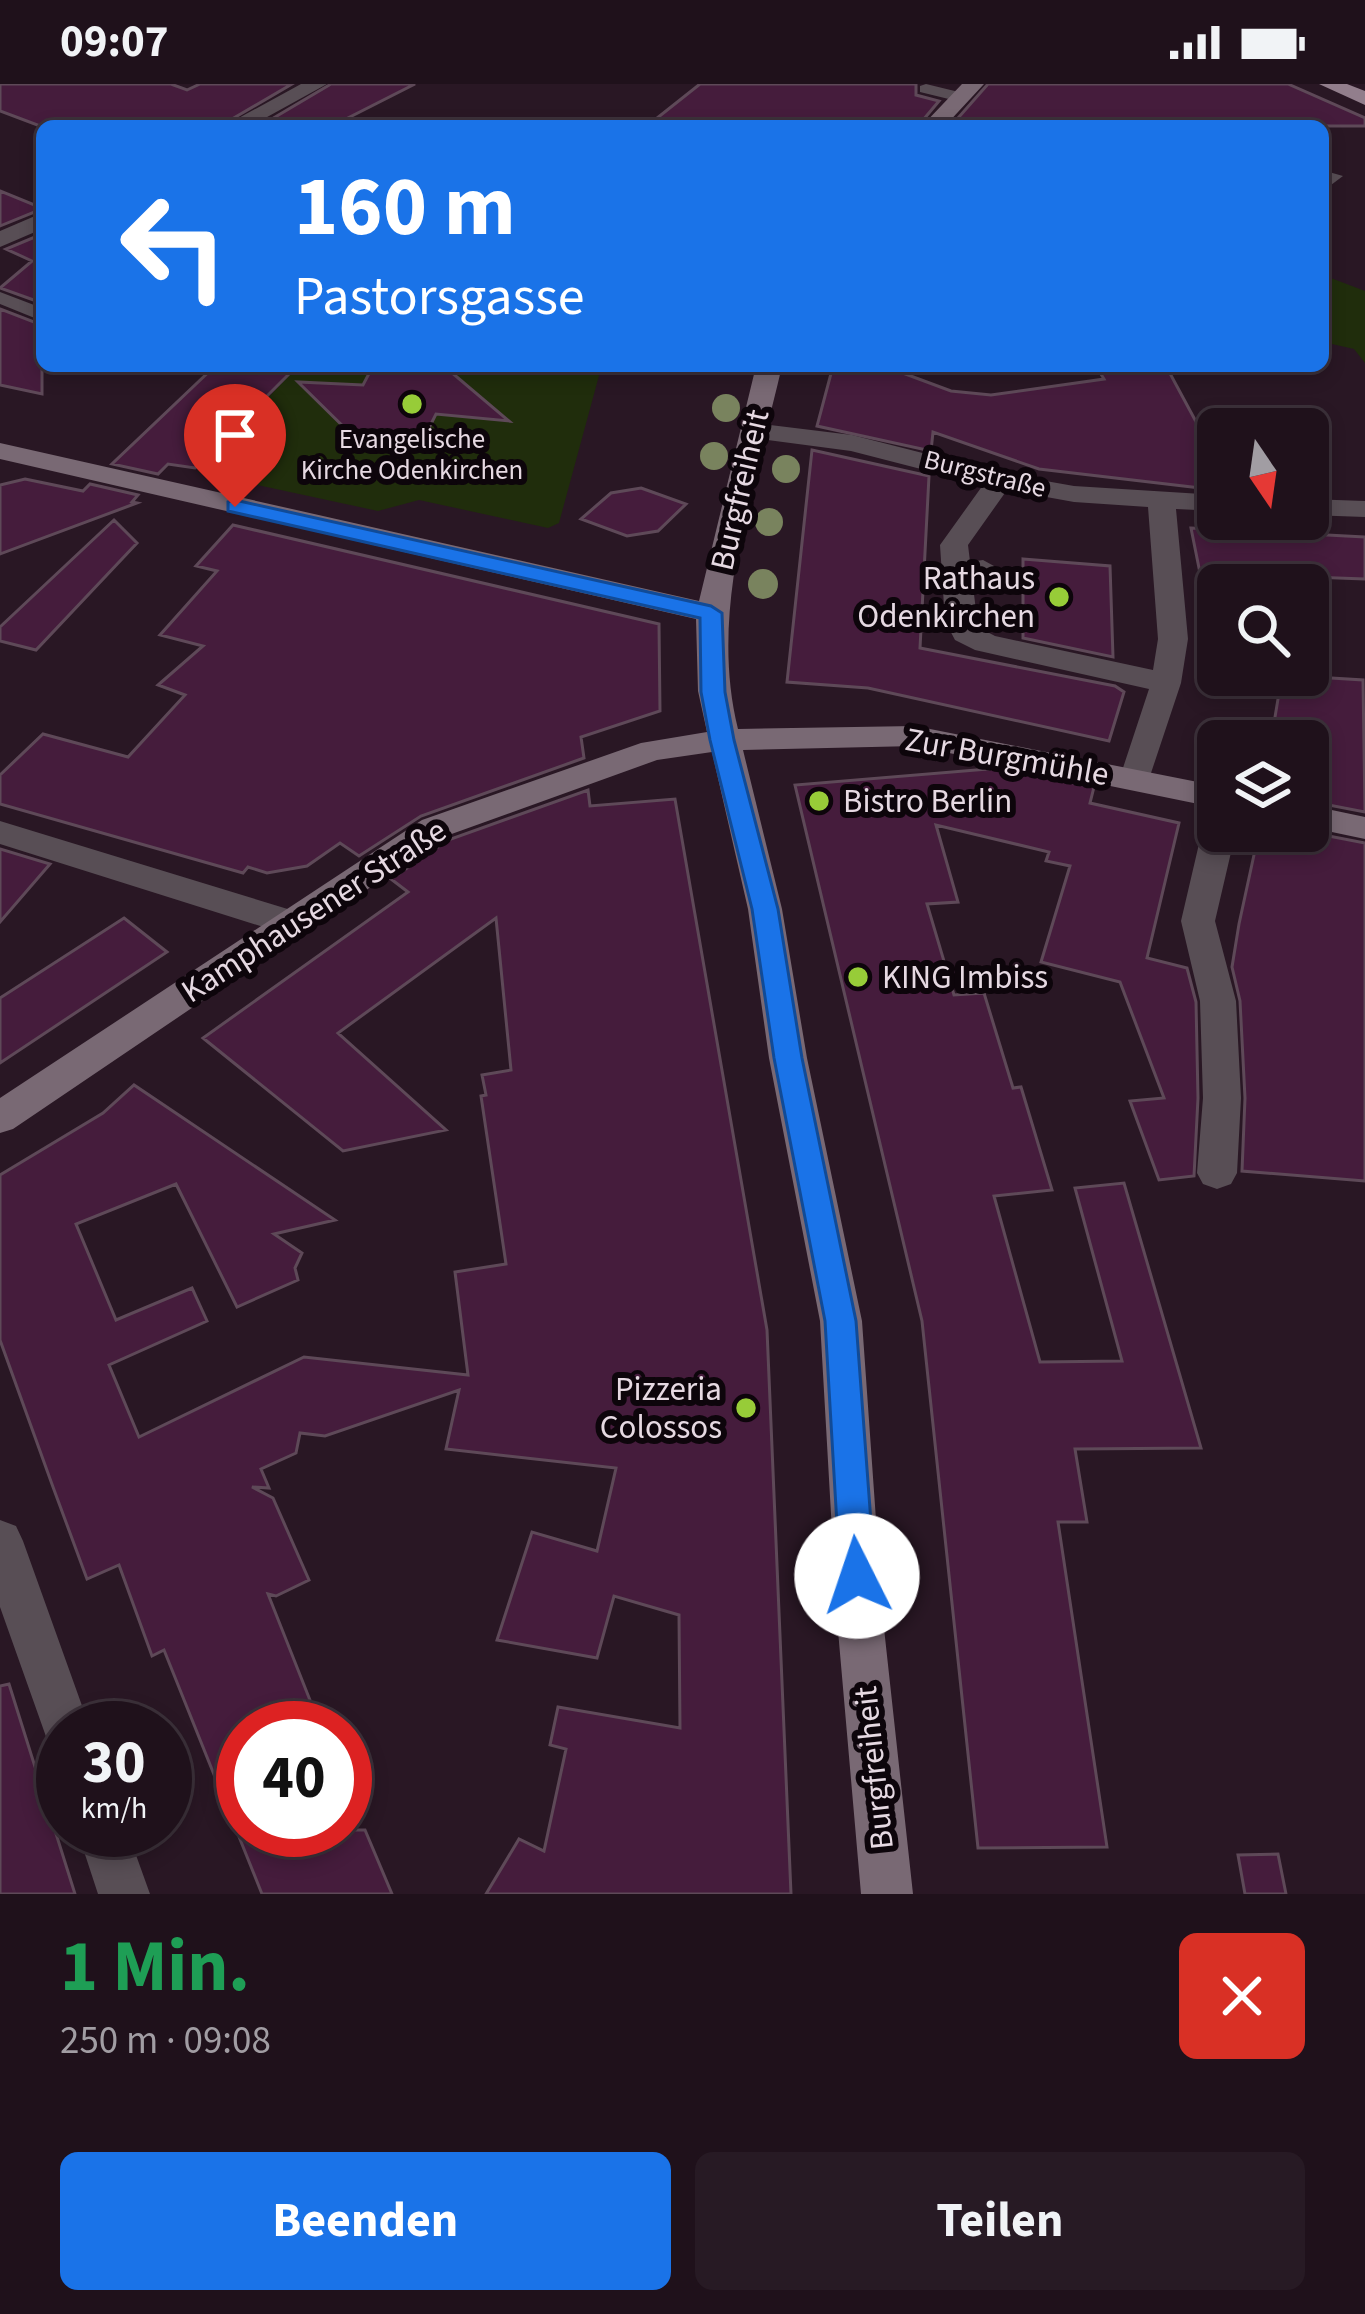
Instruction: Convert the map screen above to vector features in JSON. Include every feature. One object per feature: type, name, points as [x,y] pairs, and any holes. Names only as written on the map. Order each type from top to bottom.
[{"type":"main road","points":[[1329,84],[1365,99]]},
{"type":"street","points":[[247,120],[317,84]]},
{"type":"street","points":[[939,120],[968,91]]},
{"type":"street","points":[[0,240],[36,223]]},
{"type":"street","name":"Burgfreiheit","points":[[768,372],[711,613],[713,692],[765,909],[788,1058],[841,1321],[860,1619],[886,1894]]},
{"type":"street","name":"Burgstraße","points":[[754,431],[852,443],[1000,481],[1074,494],[1197,502]]},
{"type":"street","points":[[0,452],[711,613]]},
{"type":"street","points":[[1000,481],[955,545],[970,568],[960,621],[966,633],[986,643],[1166,683]]},
{"type":"street","points":[[1135,780],[1166,683],[1173,639],[1161,501]]},
{"type":"street","points":[[1329,508],[1365,509]]},
{"type":"street","name":"Zur Burgmühle","points":[[722,740],[915,736],[1197,793]]},
{"type":"street","name":"Kamphausener Straße","points":[[0,1118],[434,828],[630,757],[722,740]]},
{"type":"street","points":[[1329,820],[1365,828]]},
{"type":"street","points":[[0,832],[292,923]]},
{"type":"street","points":[[1214,852],[1198,921],[1218,1001],[1222,1098],[1217,1173]]},
{"type":"street","points":[[0,1541],[56,1701]]},
{"type":"street","points":[[111,1857],[124,1894]]},
{"type":"lane","points":[[926,89],[968,91]]},
{"type":"lane","points":[[0,297],[36,312]]},
{"type":"green space","points":[[1329,277],[1365,291],[1365,363],[1354,349],[1329,343]]},
{"type":"green space","points":[[292,372],[600,372],[559,523],[548,528],[419,500],[378,511],[198,472]]},
{"type":"building","points":[[0,84],[171,84],[187,90],[200,84],[292,84],[230,120],[36,120],[36,124],[0,111]]},
{"type":"building","points":[[331,84],[415,84],[344,120],[270,120]]},
{"type":"building","points":[[700,84],[916,84],[916,95],[939,101],[923,120],[655,120]]},
{"type":"building","points":[[988,84],[1288,84],[1365,118],[1365,126],[1329,126],[1329,120],[956,120]]},
{"type":"building","points":[[0,191],[36,206],[36,211],[0,226]]},
{"type":"building","points":[[36,236],[36,301],[0,288],[32,261],[6,249]]},
{"type":"building","points":[[0,309],[36,323],[36,372],[42,372],[42,394],[0,385]]},
{"type":"building","points":[[209,372],[291,372],[195,468],[168,464],[158,474],[112,464]]},
{"type":"building","name":"Evangelische Kirche Odenkirchen","points":[[370,372],[451,372],[509,421],[436,414],[427,432],[403,441],[354,437],[298,382],[363,385]]},
{"type":"building","points":[[831,372],[900,372],[951,391],[991,395],[1104,379],[1100,372],[1169,372],[1197,424],[1197,488],[1039,469],[933,432],[931,451],[817,426]]},
{"type":"building","points":[[812,450],[929,476],[920,648],[1115,686],[1124,692],[1109,741],[868,688],[787,682]]},
{"type":"building","points":[[25,479],[83,491],[90,484],[138,495],[132,502],[137,503],[0,554],[0,485]]},
{"type":"building","points":[[641,488],[686,504],[658,531],[627,536],[581,519],[611,493]]},
{"type":"building","points":[[114,520],[137,543],[36,650],[0,641],[0,627]]},
{"type":"building","points":[[233,525],[659,624],[660,711],[581,737],[584,758],[421,816],[359,856],[340,843],[307,866],[267,873],[248,867],[243,873],[0,804],[0,775],[43,734],[128,757],[185,695],[158,685],[203,646],[160,635],[217,571],[196,566]]},
{"type":"building","points":[[1191,528],[1197,528],[1197,540],[1365,537],[1365,579],[1329,578],[1329,564],[1198,564]]},
{"type":"building","points":[[1023,559],[1110,566],[1113,657],[1023,638]]},
{"type":"building","points":[[1329,678],[1363,680],[1365,812],[1329,805],[1329,720],[1274,720],[1278,696],[1329,696]]},
{"type":"building","points":[[1000,768],[1094,787],[1090,803],[1179,823],[1147,958],[1187,968],[1196,1002],[1194,1176],[1159,1180],[1130,1101],[1164,1098],[1120,982],[1041,962],[1070,866],[1046,861],[1049,852],[936,825],[958,902],[927,904],[954,995],[984,993],[1013,1088],[1021,1087],[1052,1190],[994,1196],[1040,1362],[1122,1361],[1075,1188],[1124,1183],[1201,1448],[1075,1449],[1087,1522],[1058,1522],[1107,1847],[978,1848],[922,1321],[795,785]]},
{"type":"building","points":[[588,790],[590,806],[675,799],[767,1330],[791,1894],[486,1894],[519,1839],[544,1851],[566,1749],[550,1745],[558,1707],[680,1728],[679,1615],[614,1596],[597,1658],[497,1640],[532,1532],[597,1551],[616,1468],[446,1449],[459,1390],[325,1436],[300,1433],[296,1453],[261,1469],[269,1488],[252,1487],[273,1498],[309,1580],[276,1596],[268,1594],[310,1701],[216,1701],[216,1779],[192,1720],[192,1701],[184,1701],[164,1650],[152,1656],[119,1565],[87,1579],[0,1340],[0,1175],[103,1113],[134,1085],[335,1220],[274,1234],[302,1253],[295,1268],[298,1280],[237,1307],[176,1184],[76,1224],[116,1320],[192,1288],[207,1321],[109,1365],[139,1437],[304,1357],[468,1375],[455,1272],[506,1264],[481,1096],[486,1095],[482,1075],[511,1070],[496,918],[338,1033],[446,1130],[343,1151],[203,1038],[408,892],[391,879],[448,840]]},
{"type":"building","points":[[1329,836],[1365,843],[1365,1181],[1242,1171],[1245,1098],[1240,1001],[1232,967],[1239,924],[1255,852],[1329,852]]},
{"type":"building","points":[[0,849],[50,864],[0,922]]},
{"type":"building","points":[[124,918],[167,952],[0,1063],[0,998]]},
{"type":"building","points":[[9,1684],[36,1770],[36,1857],[63,1857],[75,1894],[0,1894],[0,1686]]},
{"type":"building","points":[[372,1847],[392,1894],[262,1894],[247,1857],[372,1857]]},
{"type":"building","points":[[1278,1854],[1286,1894],[1245,1894],[1238,1855]]},
{"type":"place","name":"Evangelische Kirche Odenkirchen","points":[[412,404]]},
{"type":"place","name":"Rathaus Odenkirchen","points":[[1059,597]]},
{"type":"place","name":"Bistro Berlin","points":[[819,801]]},
{"type":"place","name":"KING Imbiss","points":[[858,977]]},
{"type":"place","name":"Pizzeria Colossos","points":[[746,1408]]},
{"type":"route","points":[[235,507],[711,613],[713,692],[765,909],[788,1058],[841,1321],[857,1576]]}]
